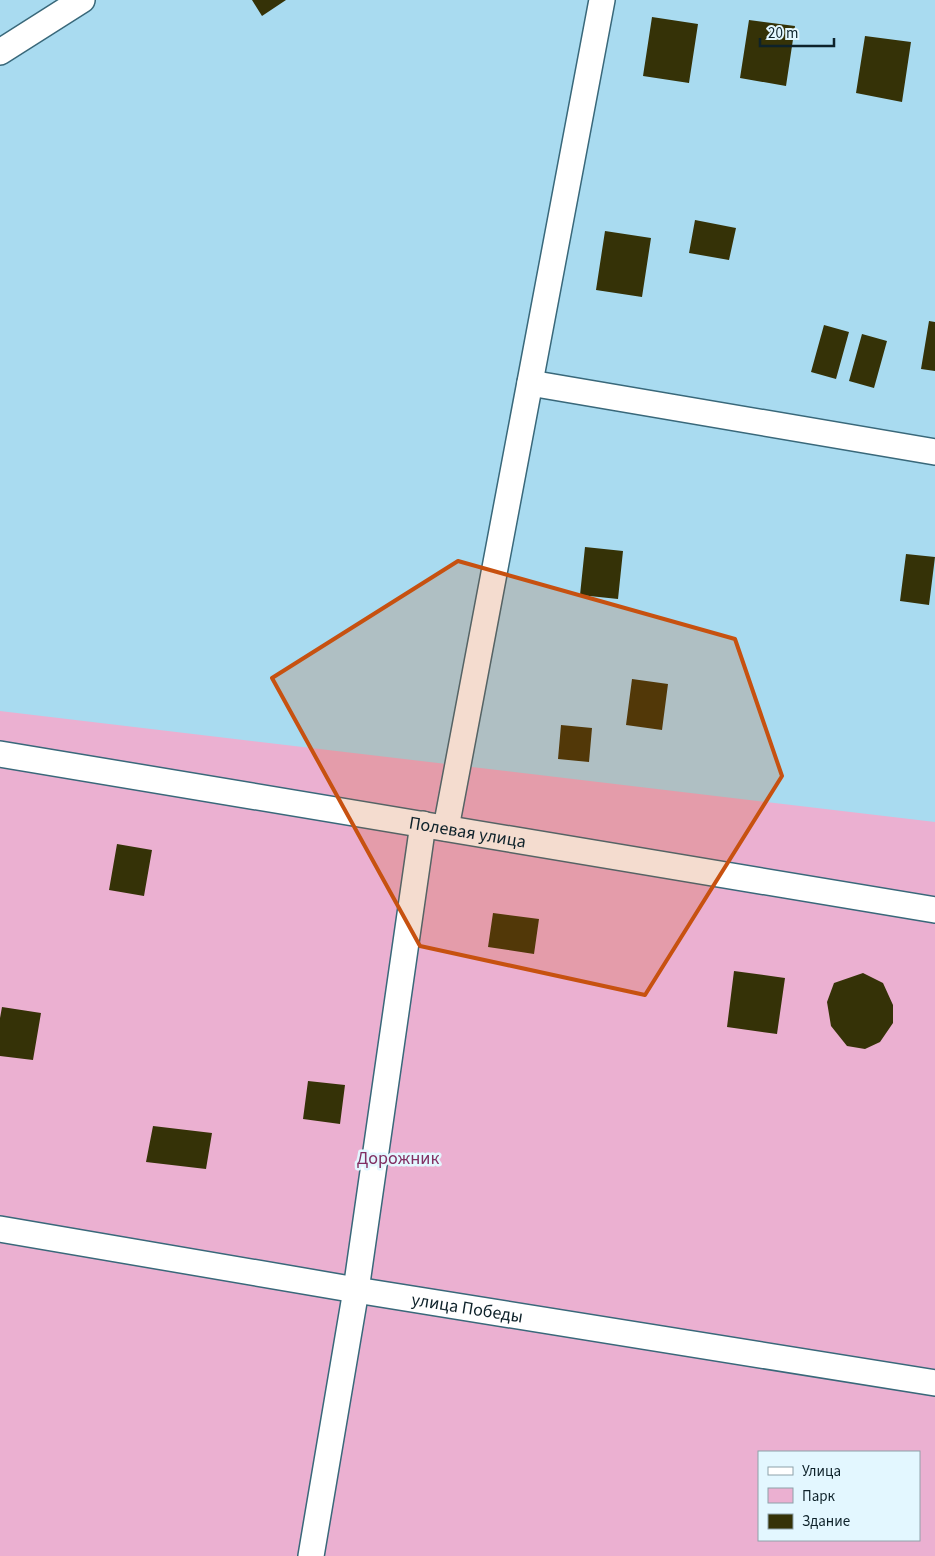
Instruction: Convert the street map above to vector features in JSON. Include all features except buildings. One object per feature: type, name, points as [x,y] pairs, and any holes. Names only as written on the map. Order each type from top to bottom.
[{"type":"street","points":[[0,52],[82,0]]},
{"type":"street","points":[[311,1556],[434,826],[530,383],[602,0]]},
{"type":"street","points":[[530,383],[935,452]]},
{"type":"street","name":"Полевая улица","points":[[0,754],[935,910]]},
{"type":"street","name":"улица Победы","points":[[0,1229],[356,1290],[935,1384]]},
{"type":"highlighted area","points":[[458,561],[735,639],[782,776],[645,995],[420,946],[272,678]]},
{"type":"green space","name":"Дорожник","points":[[0,711],[935,822],[935,1556],[0,1556]]}]
